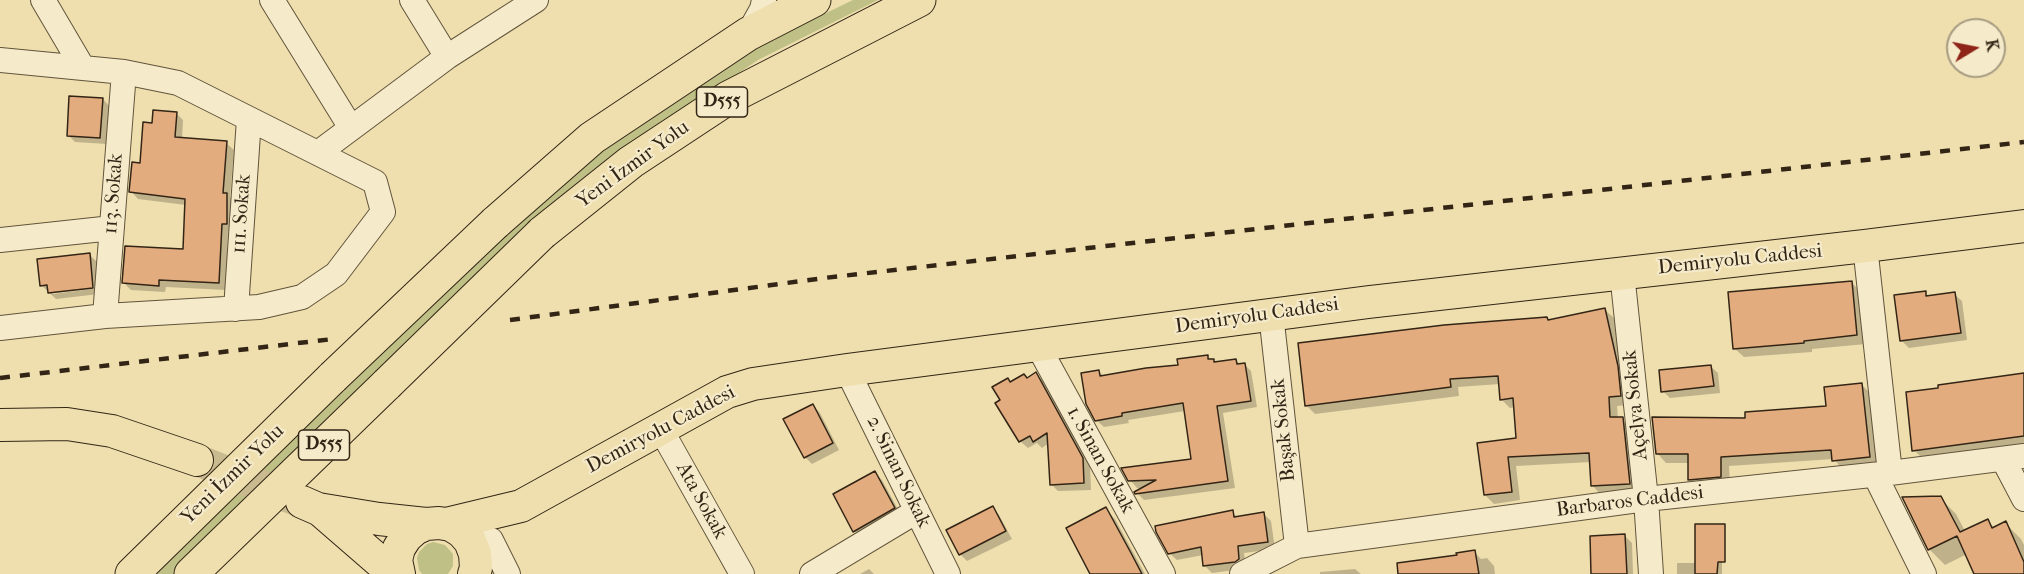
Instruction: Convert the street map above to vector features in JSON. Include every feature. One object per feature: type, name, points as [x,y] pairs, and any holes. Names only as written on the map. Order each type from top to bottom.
[{"type":"highway","name":"D555","points":[[747,34],[814,0]]},
{"type":"highway","name":"Yeni İzmir Yolu","points":[[191,574],[542,233],[631,162],[728,98],[920,0]]},
{"type":"highway","name":"Yeni İzmir Yolu","points":[[132,574],[333,377],[495,223],[592,138],[747,34]]},
{"type":"main road","name":"Demiryolu Caddesi","points":[[521,506],[727,392],[753,384],[1271,314],[2024,226]]},
{"type":"main road","points":[[0,425],[67,424],[112,431],[197,460]]},
{"type":"main road","points":[[398,574],[310,506],[379,519],[436,524],[462,532],[470,541],[475,554],[480,558],[521,506]]},
{"type":"main road","points":[[398,574],[396,560],[402,543],[415,529],[521,506]]},
{"type":"main road","points":[[354,540],[361,555],[361,574]]},
{"type":"street","points":[[43,0],[83,68]]},
{"type":"street","points":[[272,0],[351,128]]},
{"type":"street","points":[[412,0],[447,57]]},
{"type":"street","points":[[318,153],[447,57],[536,0]]},
{"type":"street","points":[[747,34],[762,9],[764,0]]},
{"type":"street","points":[[0,60],[124,72],[178,83],[375,182],[383,212],[336,274],[302,297],[259,307],[105,316],[0,328]]},
{"type":"street","name":"113. Sokak","points":[[105,316],[124,72]]},
{"type":"street","name":"111. Sokak","points":[[236,309],[249,119]]},
{"type":"street","points":[[0,240],[112,228]]},
{"type":"street","points":[[1865,246],[1883,474],[1924,574]]},
{"type":"street","name":"Açelya Sokak","points":[[1622,273],[1646,499],[1651,574]]},
{"type":"street","name":"Başak Sokak","points":[[1271,314],[1297,546]]},
{"type":"street","name":"1. Sinan Sokak","points":[[1038,346],[1163,574]]},
{"type":"street","name":"2. Sinan Sokak","points":[[847,370],[948,574]]},
{"type":"street","name":"Ata Sokak","points":[[660,428],[742,574]]},
{"type":"street","points":[[2014,458],[2024,499]]},
{"type":"street","name":"Barbaros Caddesi","points":[[1242,574],[1297,546],[1646,499],[2014,458]]},
{"type":"street","points":[[812,574],[917,511]]},
{"type":"street","points":[[480,558],[508,574]]},
{"type":"green space","points":[[853,0],[878,0],[758,60],[599,167],[174,574],[155,574],[429,306],[591,158],[752,49]]},
{"type":"green space","points":[[433,542],[445,545],[453,554],[453,566],[448,574],[422,574],[419,570],[417,558],[419,552],[427,544]]},
{"type":"building","points":[[69,96],[103,98],[100,138],[67,136]]},
{"type":"building","points":[[153,110],[177,112],[175,137],[227,141],[223,193],[227,193],[227,224],[222,224],[219,283],[159,280],[159,286],[122,283],[125,246],[183,249],[185,199],[129,192],[132,162],[140,163],[143,122],[152,123]]},
{"type":"building","points":[[90,253],[93,288],[48,293],[47,285],[40,286],[37,259]]},
{"type":"building","points":[[1852,281],[1857,335],[1804,341],[1804,343],[1733,349],[1728,292]]},
{"type":"building","points":[[1926,291],[1926,296],[1955,292],[1961,333],[1900,341],[1894,295]]},
{"type":"building","points":[[1605,308],[1618,366],[1621,396],[1609,397],[1610,417],[1623,417],[1630,484],[1591,486],[1589,453],[1508,457],[1512,492],[1484,495],[1477,443],[1516,438],[1513,398],[1500,400],[1498,376],[1450,379],[1451,387],[1305,406],[1298,343],[1444,325],[1547,317],[1548,320]]},
{"type":"building","points":[[1208,355],[1208,359],[1214,359],[1214,362],[1236,359],[1237,364],[1245,363],[1251,401],[1217,406],[1228,481],[1135,494],[1134,492],[1156,480],[1128,481],[1121,468],[1191,459],[1183,403],[1122,413],[1122,416],[1095,421],[1086,404],[1081,373],[1099,370],[1100,376],[1178,365],[1177,359]]},
{"type":"building","points":[[1711,365],[1714,386],[1661,392],[1659,370]]},
{"type":"building","points":[[1036,372],[1083,458],[1084,483],[1050,485],[1047,433],[1033,442],[1030,436],[1019,442],[995,403],[1000,400],[992,387],[1008,378],[1010,382],[1024,374],[1027,378]]},
{"type":"building","points":[[2024,373],[2024,436],[1912,451],[1906,392],[1938,388],[1938,385]]},
{"type":"building","points":[[1862,383],[1870,457],[1832,461],[1831,450],[1721,457],[1721,477],[1688,480],[1688,454],[1656,454],[1652,417],[1745,418],[1745,412],[1826,406],[1824,387]]},
{"type":"building","points":[[813,404],[833,443],[804,458],[783,419]]},
{"type":"building","points":[[875,471],[895,508],[853,532],[833,494]]},
{"type":"building","points":[[1941,496],[1960,532],[1988,519],[1992,528],[2006,521],[2024,562],[2024,574],[1974,574],[1957,536],[1928,550],[1902,497]]},
{"type":"building","points":[[993,506],[1006,531],[959,555],[946,530]]},
{"type":"building","points":[[1106,507],[1142,574],[1090,574],[1066,528]]},
{"type":"building","points":[[1233,510],[1234,517],[1264,512],[1268,542],[1238,546],[1239,559],[1235,562],[1203,566],[1201,547],[1168,554],[1156,532],[1155,526]]},
{"type":"building","points":[[1695,524],[1725,524],[1725,562],[1718,562],[1717,574],[1695,574]]},
{"type":"building","points":[[1625,534],[1627,574],[1591,574],[1590,536]]},
{"type":"building","points":[[1475,550],[1479,574],[1398,574],[1397,563],[1457,555],[1456,553]]},
{"type":"tunnel","points":[[197,460],[299,501]]},
{"type":"railway","points":[[510,320],[824,278],[2024,142]]},
{"type":"railway","points":[[0,378],[333,339]]}]
